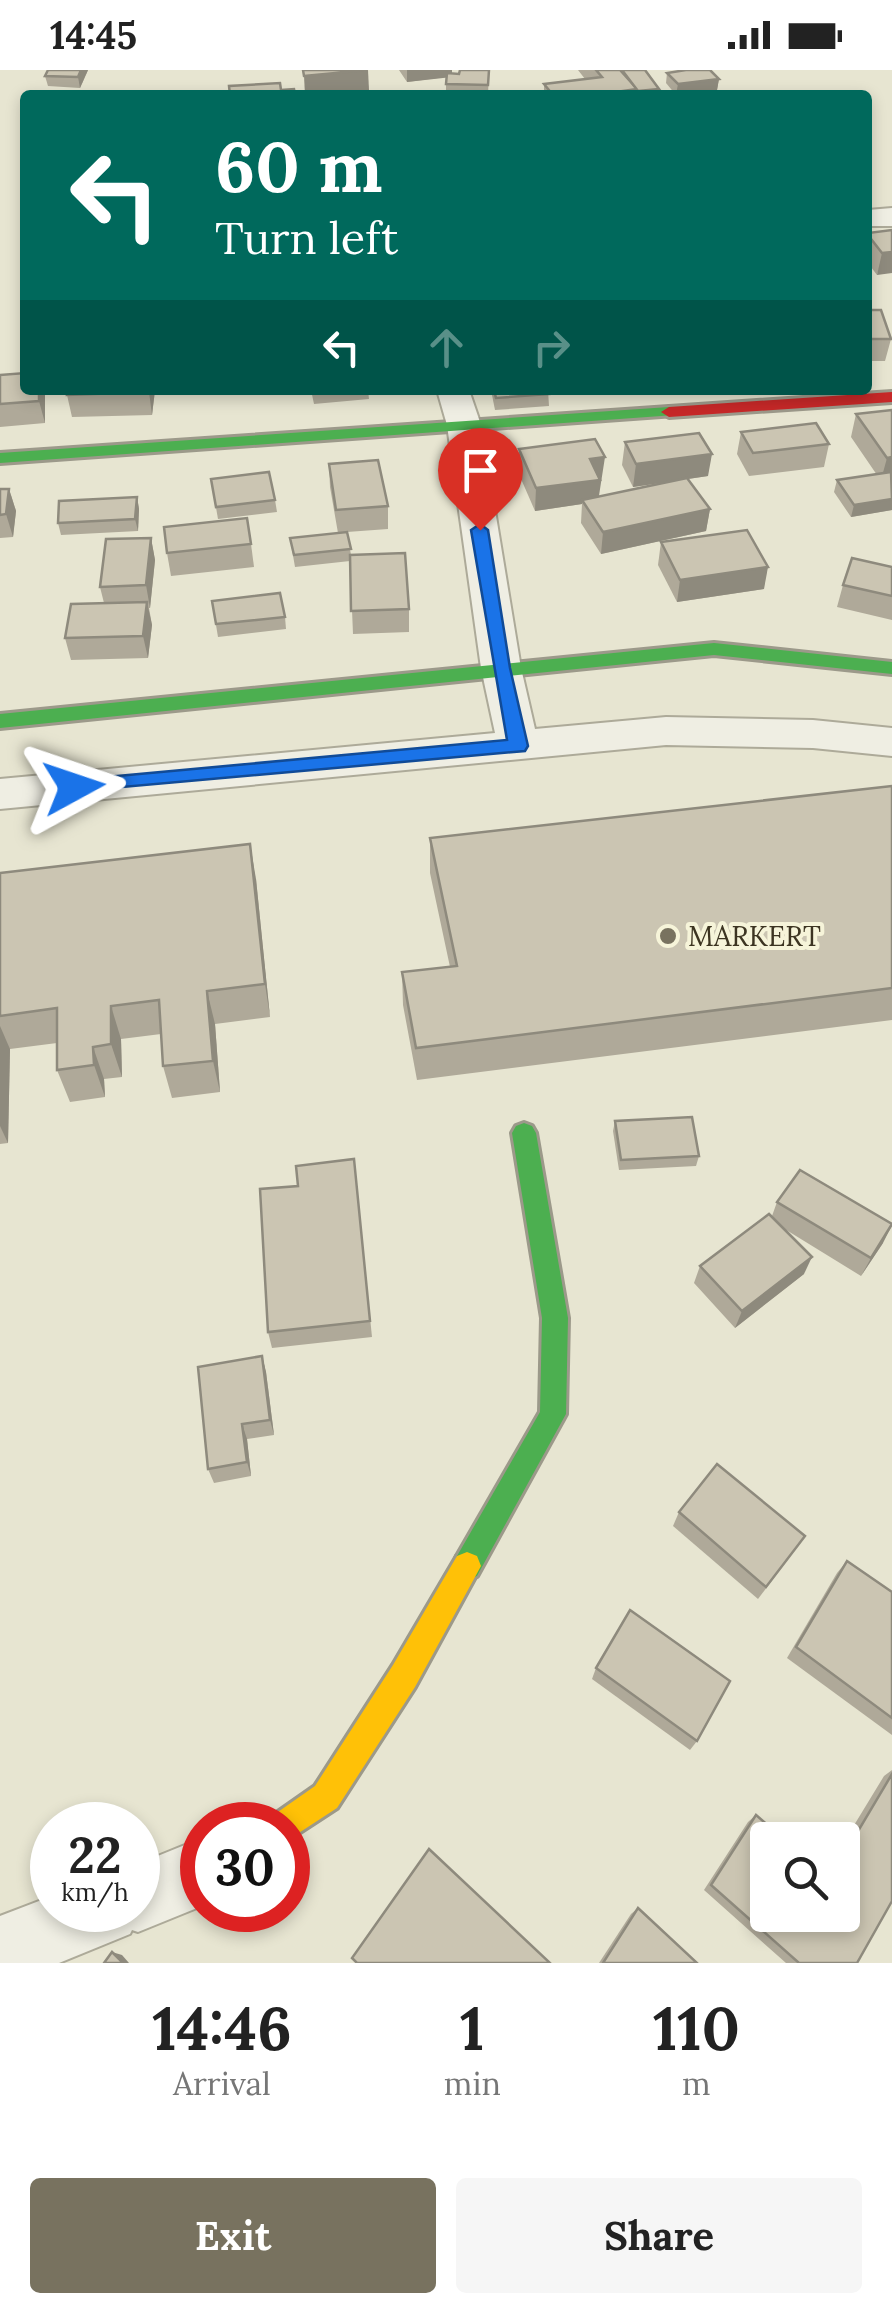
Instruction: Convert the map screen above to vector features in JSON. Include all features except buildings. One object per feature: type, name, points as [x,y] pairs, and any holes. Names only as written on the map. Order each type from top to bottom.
[{"type":"street","points":[[455,395],[464,425],[501,668],[518,746]]},
{"type":"street","points":[[0,458],[892,396]]},
{"type":"street","points":[[0,721],[714,649],[892,668]]},
{"type":"street","points":[[0,794],[666,730],[813,734],[892,742]]},
{"type":"street","points":[[310,1808],[326,1797],[404,1676],[553,1414],[555,1318],[524,1133]]},
{"type":"street","points":[[0,1951],[49,1932]]},
{"type":"traffic: fast","points":[[0,458],[669,412]]},
{"type":"traffic: fast","points":[[0,721],[714,649],[892,668]]},
{"type":"traffic: fast","points":[[467,1566],[553,1414],[555,1318],[524,1133]]},
{"type":"traffic: slow","points":[[310,1808],[326,1797],[404,1676],[467,1566]]},
{"type":"traffic: jam","points":[[669,412],[892,397]]},
{"type":"place","name":"MARKERT","points":[[668,936]]},
{"type":"route","points":[[74,787],[518,746],[501,668],[480,530]]}]
